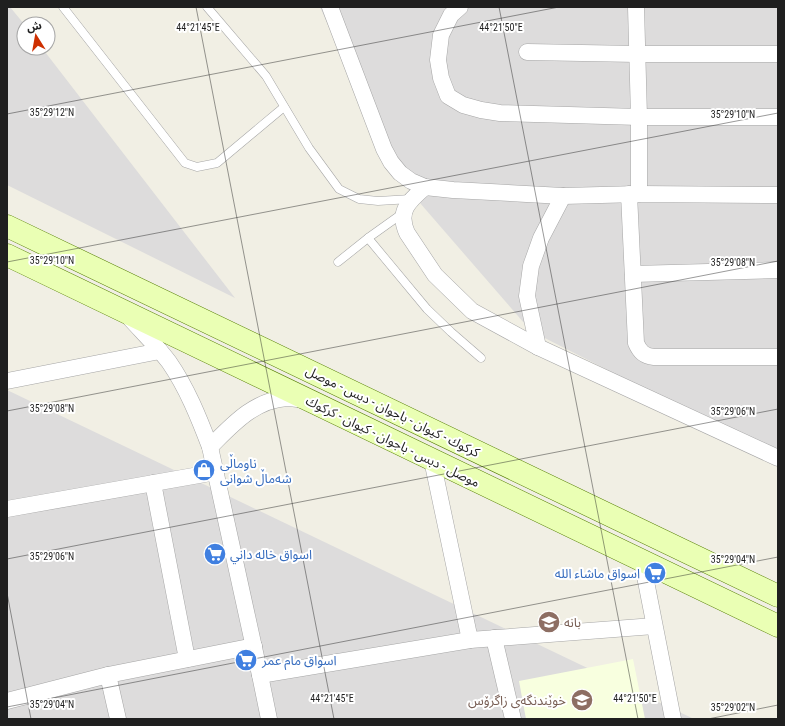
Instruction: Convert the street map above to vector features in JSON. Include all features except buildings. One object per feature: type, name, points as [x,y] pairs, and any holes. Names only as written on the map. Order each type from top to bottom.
[{"type":"main road","name":"كركوك - كيوان - باجوان - دبس - موصل","points":[[7,226],[778,596]]},
{"type":"main road","name":"موصل - دبس - باجوان - كيوان - كركوك","points":[[7,255],[778,626]]},
{"type":"street","points":[[330,7],[384,149],[391,162],[400,173],[411,182],[425,187],[453,190],[563,196],[634,194],[778,195]]},
{"type":"street","points":[[460,7],[451,15],[441,35],[438,60],[441,78],[448,96],[463,105],[500,113],[639,117],[778,117]]},
{"type":"street","points":[[636,7],[639,117],[634,194],[633,274],[636,343],[638,348],[642,353],[654,357],[778,357]]},
{"type":"street","points":[[527,52],[778,54]]},
{"type":"street","points":[[425,187],[407,206],[403,220],[406,233],[440,280],[472,311],[538,346],[778,458]]},
{"type":"street","points":[[538,346],[527,296],[531,266],[541,238],[563,196]]},
{"type":"street","points":[[633,274],[778,270]]},
{"type":"street","points":[[123,310],[169,362],[200,419],[210,447],[269,719]]},
{"type":"street","points":[[7,381],[160,352]]},
{"type":"street","points":[[210,447],[228,428],[257,406],[287,398],[309,400]]},
{"type":"street","points":[[432,460],[470,640]]},
{"type":"street","points":[[7,509],[216,472]]},
{"type":"street","points":[[153,483],[187,659]]},
{"type":"street","points":[[642,561],[673,719]]},
{"type":"street","points":[[260,675],[470,640],[654,626]]},
{"type":"street","points":[[494,638],[513,719]]},
{"type":"street","points":[[7,701],[108,674],[254,646]]},
{"type":"street","points":[[108,674],[118,719]]},
{"type":"lane","points":[[62,7],[184,163],[198,167],[217,163],[284,107]]},
{"type":"lane","points":[[206,7],[266,76],[308,148],[339,189],[358,200],[378,201],[407,206]]},
{"type":"lane","points":[[338,262],[407,206]]},
{"type":"lane","points":[[368,238],[427,309],[481,358]]},
{"type":"shaded area","points":[[7,7],[10,7],[17,16],[16,16],[16,56],[48,56],[235,298],[7,185]]},
{"type":"shaded area","points":[[320,7],[778,7],[778,457],[531,331],[394,173]]},
{"type":"shaded area","points":[[7,390],[694,719],[7,719]]},
{"type":"shaded area","name":"خوێندنگەی زاگرۆس","points":[[633,659],[645,719],[526,719],[519,681]]},
{"type":"place","name":"ناوماڵی شەماڵ شوانی","points":[[204,470]]},
{"type":"place","name":"اسواق خاله داني","points":[[215,554]]},
{"type":"place","name":"اسواق ماشاء الله","points":[[655,573]]},
{"type":"place","name":"بانە","points":[[549,622]]},
{"type":"place","name":"اسواق مام عمر","points":[[246,660]]},
{"type":"place","name":"خوێندنگەی زاگرۆس","points":[[582,700]]}]
